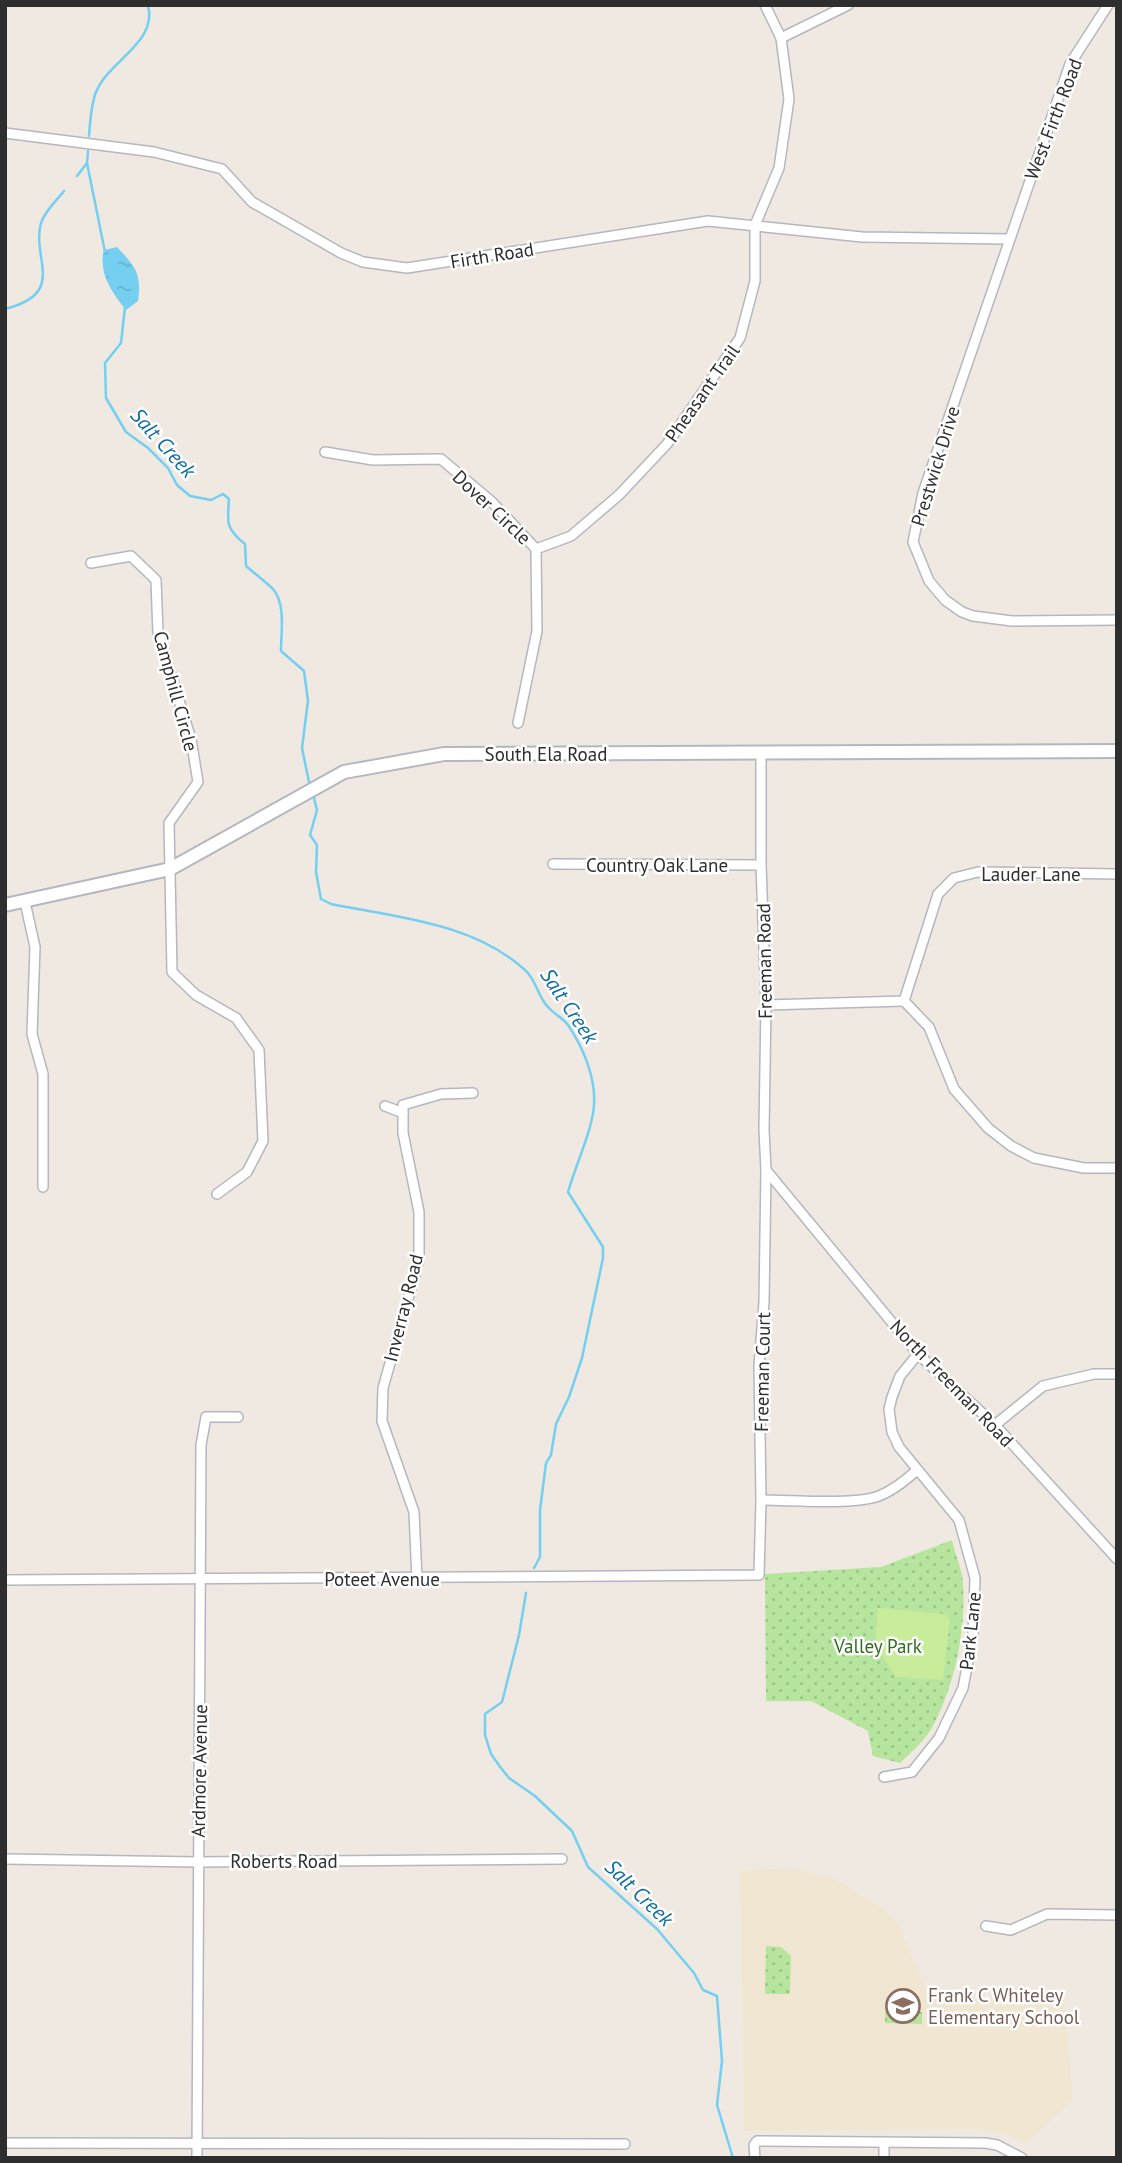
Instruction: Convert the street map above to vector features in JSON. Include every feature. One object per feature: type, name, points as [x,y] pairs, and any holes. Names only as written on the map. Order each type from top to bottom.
[{"type":"main road","name":"South Ela Road","points":[[5,905],[170,869],[344,772],[444,754],[1117,751]]},
{"type":"street","name":"Pheasant Trail","points":[[536,548],[571,536],[619,495],[667,444],[740,338],[755,281],[755,225],[779,168],[789,99],[781,37],[765,5]]},
{"type":"street","points":[[781,37],[848,5]]},
{"type":"street","name":"West Firth Road","points":[[1009,239],[1070,64],[1108,5]]},
{"type":"street","name":"Firth Road","points":[[5,133],[154,152],[222,169],[252,202],[341,253],[363,262],[407,268],[708,221],[862,237],[1009,239]]},
{"type":"street","name":"Prestwick Drive","points":[[1009,239],[923,493],[912,542],[929,581],[945,600],[962,612],[1012,621],[1117,620]]},
{"type":"street","name":"Dover Circle","points":[[325,452],[373,460],[441,459],[492,502],[536,548]]},
{"type":"street","points":[[518,723],[537,631],[536,548]]},
{"type":"street","name":"Camphill Circle","points":[[91,563],[131,556],[156,580],[158,633],[191,739],[198,782],[169,823],[170,869]]},
{"type":"street","name":"Freeman Road","points":[[761,753],[766,1170]]},
{"type":"street","name":"Country Oak Lane","points":[[552,864],[761,865]]},
{"type":"street","points":[[170,869],[172,972],[196,995],[236,1018],[259,1050],[263,1142],[247,1172],[217,1194]]},
{"type":"street","name":"Lauder Lane","points":[[904,1001],[938,894],[954,878],[978,872],[1117,874]]},
{"type":"street","points":[[25,902],[35,947],[32,1034],[43,1074],[43,1187]]},
{"type":"street","points":[[766,1005],[904,1001],[929,1027],[954,1089],[988,1128],[1011,1146],[1034,1158],[1084,1168],[1117,1168]]},
{"type":"street","points":[[385,1106],[403,1113],[403,1105],[416,1101],[441,1094],[473,1093]]},
{"type":"street","name":"Inverray Road","points":[[403,1113],[402,1133],[419,1212],[419,1260],[383,1388],[382,1421],[414,1512],[417,1579]]},
{"type":"street","name":"North Freeman Road","points":[[766,1170],[918,1354],[995,1425],[1117,1559]]},
{"type":"street","name":"Freeman Court","points":[[759,1575],[760,1366],[766,1170]]},
{"type":"street","name":"Park Lane","points":[[884,1777],[912,1772],[939,1738],[963,1688],[973,1635],[975,1578],[959,1520],[899,1447],[892,1432],[889,1409],[900,1377],[918,1354]]},
{"type":"street","points":[[995,1425],[1043,1386],[1094,1374],[1117,1374]]},
{"type":"street","name":"Ardmore Avenue","points":[[197,2158],[201,1445],[206,1417],[239,1417]]},
{"type":"street","points":[[761,1500],[862,1500],[880,1496],[917,1470]]},
{"type":"street","name":"Poteet Avenue","points":[[5,1580],[759,1575]]},
{"type":"street","name":"Roberts Road","points":[[5,1859],[198,1862],[562,1859]]},
{"type":"street","points":[[986,1926],[1011,1930],[1047,1914],[1117,1915]]},
{"type":"street","points":[[5,2143],[197,2141],[625,2144]]},
{"type":"street","points":[[754,2158],[754,2145],[757,2141],[985,2143],[997,2145],[1021,2158]]},
{"type":"street","points":[[884,2143],[884,2158]]},
{"type":"shaded area","name":"Frank C Whiteley Elementary School","points":[[793,1868],[834,1879],[884,1909],[897,1922],[930,1999],[1064,2000],[1073,2099],[1026,2143],[1005,2133],[976,2129],[744,2131],[741,1871]]},
{"type":"green space","name":"Valley Park","points":[[952,1540],[963,1583],[963,1620],[953,1675],[933,1726],[900,1763],[873,1756],[868,1731],[811,1701],[766,1701],[765,1574],[881,1567]]},
{"type":"green space","points":[[878,1608],[945,1614],[950,1619],[943,1680],[896,1677],[875,1644]]},
{"type":"green space","points":[[766,1946],[781,1947],[791,1956],[790,1994],[765,1994]]},
{"type":"green space","points":[[885,2011],[922,2012],[922,2024],[885,2023]]},
{"type":"water","points":[[117,247],[133,265],[139,284],[138,301],[126,310],[111,290],[103,267],[104,250]]},
{"type":"waterway","name":"Salt Creek","points":[[89,136],[96,92],[102,81],[131,51],[146,30],[148,5]]},
{"type":"waterway","name":"Salt Creek","points":[[88,151],[87,163],[105,252]]},
{"type":"waterway","points":[[77,176],[87,163]]},
{"type":"waterway","points":[[5,309],[36,294],[43,273],[39,236],[41,223],[64,191]]},
{"type":"waterway","name":"Salt Creek","points":[[125,307],[121,343],[105,363],[106,398],[126,432],[148,448],[168,468],[177,485],[190,496],[211,500],[223,494],[229,499],[229,525],[245,544],[246,566],[273,589],[280,602],[281,651],[304,671],[308,701],[302,748],[309,782]]},
{"type":"waterway","name":"Salt Creek","points":[[314,798],[317,810],[310,835],[317,845],[316,872],[321,899],[331,904],[434,924],[483,942],[506,955],[526,971],[545,1003],[568,1025],[579,1043],[591,1074],[593,1114],[568,1192],[603,1247],[603,1258],[582,1358],[569,1397],[556,1424],[551,1455],[546,1463],[540,1510],[540,1557],[534,1568]]},
{"type":"waterway","name":"Salt Creek","points":[[526,1593],[519,1635],[502,1702],[485,1714],[485,1735],[491,1754],[509,1778],[535,1796],[572,1831],[588,1867],[657,1929],[694,1973],[703,1990],[717,1996],[722,2061],[717,2105],[733,2158]]},
{"type":"place","name":"Frank C Whiteley Elementary School","points":[[903,2006]]}]
